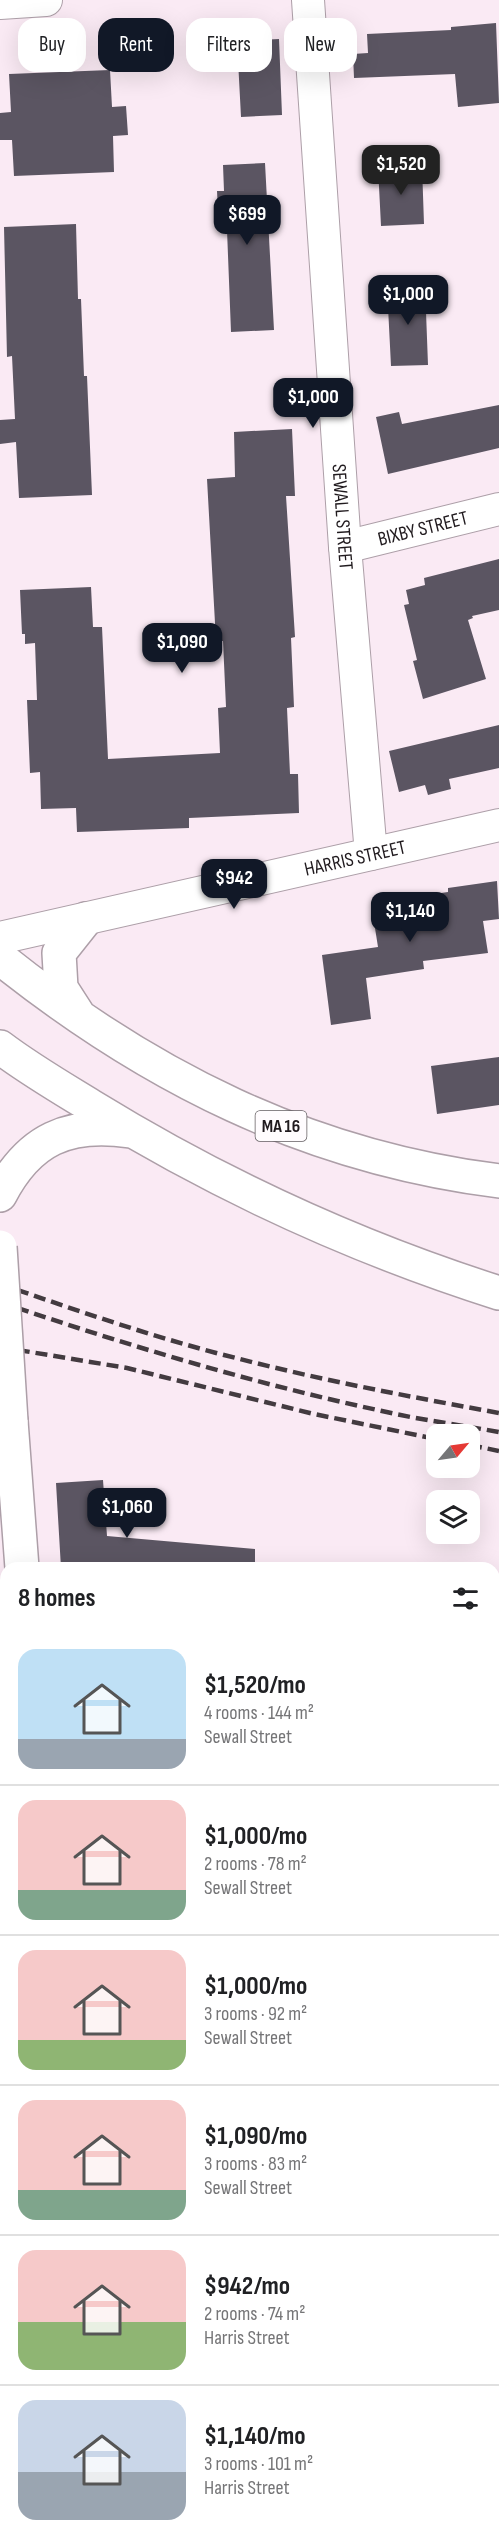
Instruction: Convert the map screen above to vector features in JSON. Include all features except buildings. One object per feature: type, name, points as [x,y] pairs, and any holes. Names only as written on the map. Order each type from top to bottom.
[{"type":"main road","points":[[82,1020],[61,988],[59,953],[86,919]]},
{"type":"main road","name":"MA 16","points":[[0,958],[82,1020],[182,1080],[239,1109],[294,1132],[374,1158],[499,1181]]},
{"type":"main road","points":[[0,1047],[36,1073],[134,1132],[235,1185],[332,1230],[419,1265],[499,1293]]},
{"type":"main road","points":[[0,1195],[22,1160],[48,1140],[88,1129],[134,1132]]},
{"type":"main road","points":[[0,1247],[22,1562]]},
{"type":"street","points":[[0,3],[46,0]]},
{"type":"street","name":"SEWALL STREET","points":[[308,0],[345,547],[371,854]]},
{"type":"street","name":"BIXBY STREET","points":[[345,547],[499,509]]},
{"type":"street","name":"HARRIS STREET","points":[[0,938],[499,825]]},
{"type":"railway","points":[[0,1284],[209,1351],[336,1382],[499,1413]]},
{"type":"railway","points":[[0,1302],[237,1376],[397,1414],[499,1432]]},
{"type":"railway","points":[[0,1347],[127,1368],[314,1414],[426,1437]]},
{"type":"railway","points":[[480,1447],[499,1451]]}]
